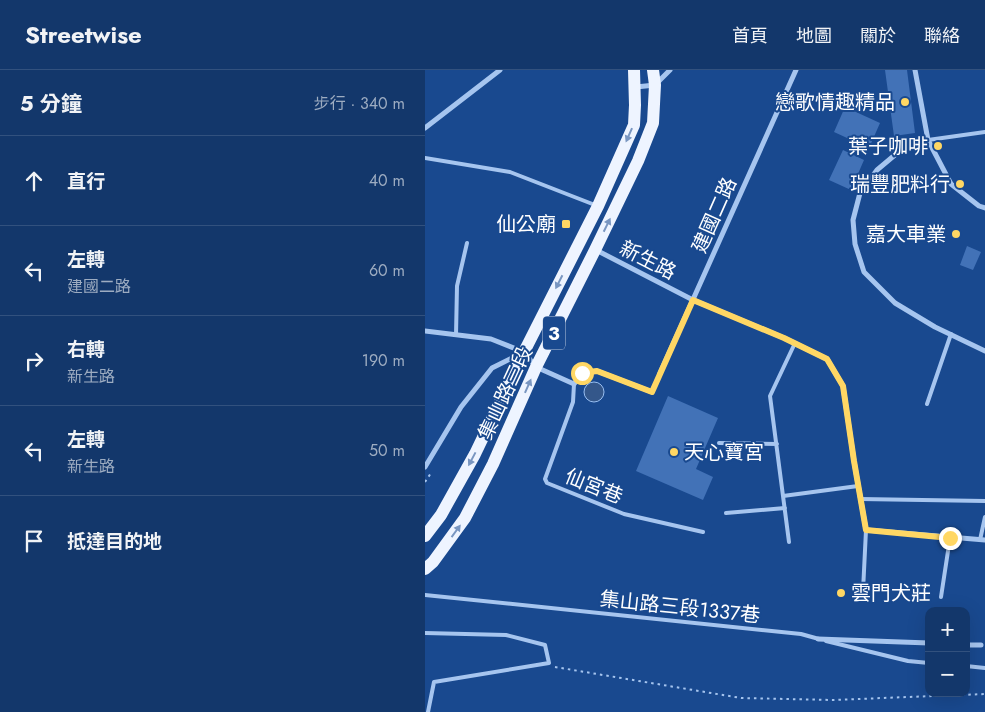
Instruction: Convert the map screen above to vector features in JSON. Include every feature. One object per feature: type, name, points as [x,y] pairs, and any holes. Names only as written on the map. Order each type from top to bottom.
[{"type":"main road","name":"3","points":[[634,70],[635,87]]},
{"type":"main road","name":"3","points":[[653,70],[655,85]]},
{"type":"main road","name":"集山路三段","points":[[425,569],[433,562],[465,518],[493,464],[536,368],[638,161],[653,123],[655,85]]},
{"type":"main road","name":"集山路三段","points":[[425,536],[441,515],[475,454],[524,352],[599,206],[634,125],[635,87]]},
{"type":"street","points":[[425,128],[500,70]]},
{"type":"street","points":[[635,87],[655,85],[670,70]]},
{"type":"street","name":"建國二路","points":[[660,373],[796,70]]},
{"type":"street","points":[[915,70],[928,140],[951,184],[979,206],[985,208]]},
{"type":"street","points":[[928,140],[901,149],[877,170],[860,193],[853,220],[855,244],[863,272],[895,304],[935,327],[985,351]]},
{"type":"street","name":"新生路","points":[[595,250],[693,300],[795,343],[827,359],[843,386],[866,530]]},
{"type":"street","points":[[425,331],[491,339],[524,352],[536,368],[574,384],[582,373],[597,371],[652,392]]},
{"type":"street","points":[[425,466],[427,459],[461,407],[492,368],[524,352]]},
{"type":"street","points":[[866,530],[982,540]]},
{"type":"street","points":[[818,639],[925,643]]},
{"type":"street","points":[[970,645],[981,645]]},
{"type":"lane","points":[[928,140],[985,132]]},
{"type":"lane","points":[[425,158],[510,172],[599,206]]},
{"type":"lane","points":[[456,335],[457,286],[467,243]]},
{"type":"lane","points":[[927,404],[951,334]]},
{"type":"lane","points":[[789,542],[770,396],[795,343]]},
{"type":"lane","name":"仙宮巷","points":[[574,384],[573,402],[545,479],[547,483],[624,514],[703,532]]},
{"type":"lane","points":[[719,443],[777,444]]},
{"type":"lane","points":[[783,496],[858,486]]},
{"type":"lane","points":[[861,499],[985,501]]},
{"type":"lane","points":[[726,513],[785,508]]},
{"type":"lane","points":[[982,540],[985,517]]},
{"type":"lane","points":[[863,591],[866,530]]},
{"type":"lane","points":[[941,598],[950,538]]},
{"type":"lane","name":"集山路三段1337巷","points":[[425,595],[801,634],[907,661],[925,663]]},
{"type":"lane","points":[[425,633],[506,635],[545,644],[549,663],[434,682],[428,712]]},
{"type":"lane","points":[[970,666],[985,668]]},
{"type":"path","points":[[532,666],[557,668],[741,698],[832,700],[985,694]]},
{"type":"water","points":[[594,382],[601,385],[604,392],[601,399],[594,402],[587,399],[584,392],[587,385]]},
{"type":"building","points":[[885,70],[907,70],[915,133],[894,136]]},
{"type":"building","points":[[845,107],[880,123],[869,148],[834,132]]},
{"type":"building","points":[[843,150],[864,160],[851,190],[829,180]]},
{"type":"building","points":[[967,246],[981,252],[973,270],[960,265]]},
{"type":"building","name":"天心寶宮","points":[[668,396],[718,418],[696,469],[713,477],[703,500],[636,471]]},
{"type":"place","name":"戀歌情趣精品","points":[[905,102]]},
{"type":"place","name":"葉子咖啡","points":[[938,146]]},
{"type":"place","name":"瑞豐肥料行","points":[[960,184]]},
{"type":"place","name":"仙公廟","points":[[566,224]]},
{"type":"place","name":"嘉大車業","points":[[956,234]]},
{"type":"place","name":"天心寶宮","points":[[674,452]]},
{"type":"place","name":"雲門犬莊","points":[[841,593]]},
{"type":"route","points":[[582,373],[597,371],[652,392],[693,300],[784,338],[827,359],[843,386],[866,530],[950,538]]}]
